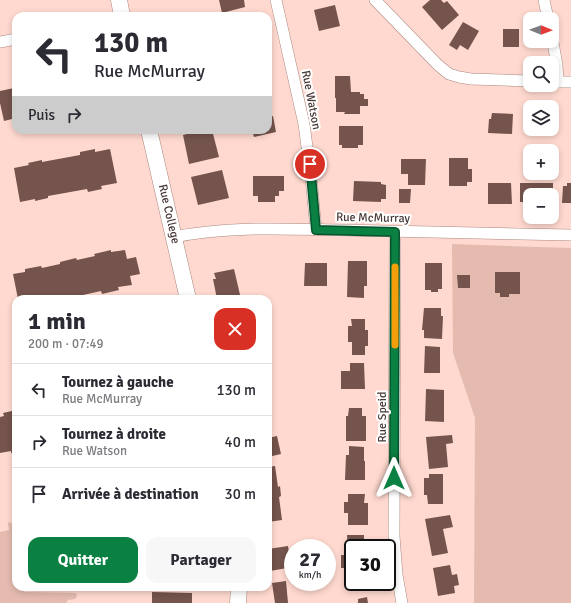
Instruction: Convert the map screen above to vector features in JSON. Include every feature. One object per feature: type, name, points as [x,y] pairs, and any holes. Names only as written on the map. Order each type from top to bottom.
[{"type":"street","name":"Rue Watson","points":[[276,0],[304,124],[316,230]]},
{"type":"street","points":[[375,0],[438,66],[449,74],[471,79],[523,81]]},
{"type":"street","points":[[544,0],[547,12]]},
{"type":"street","points":[[0,42],[12,40]]},
{"type":"street","points":[[559,82],[571,82]]},
{"type":"street","name":"Rue College","points":[[150,134],[187,295]]},
{"type":"street","name":"Rue McMurray","points":[[174,238],[194,234],[232,230],[316,230],[571,235]]},
{"type":"street","name":"Rue Speid","points":[[395,232],[394,536],[397,575],[402,603]]},
{"type":"street","points":[[238,603],[239,591]]},
{"type":"shaded area","points":[[452,244],[571,248],[571,603],[474,603],[475,418],[453,353]]},
{"type":"shaded area","points":[[8,522],[12,523],[12,591],[76,593],[77,596],[75,599],[68,600],[66,603],[0,603],[0,532],[9,530]]},
{"type":"building","points":[[219,0],[244,0],[245,7],[222,12]]},
{"type":"building","points":[[430,0],[441,0],[444,3],[447,1],[459,15],[442,30],[422,7]]},
{"type":"building","points":[[335,5],[340,26],[319,31],[314,10]]},
{"type":"building","points":[[463,22],[479,31],[468,50],[460,45],[457,50],[449,45]]},
{"type":"building","points":[[503,29],[519,29],[519,47],[503,47]]},
{"type":"building","points":[[335,76],[350,76],[351,92],[360,92],[360,94],[364,94],[364,99],[368,99],[368,106],[360,106],[360,114],[344,114],[345,112],[336,112]]},
{"type":"building","points":[[12,88],[12,119],[4,121],[0,103],[0,91]]},
{"type":"building","points":[[492,113],[513,114],[512,134],[488,133],[489,119],[491,119]]},
{"type":"building","points":[[272,116],[276,132],[272,133]]},
{"type":"building","points":[[339,126],[363,126],[363,145],[358,145],[358,148],[342,148],[342,145],[339,145]]},
{"type":"building","points":[[213,134],[219,157],[189,164],[183,135]]},
{"type":"building","points":[[253,134],[267,134],[254,137]]},
{"type":"building","points":[[95,149],[95,152],[110,149],[117,183],[101,186],[102,189],[88,192],[87,189],[48,196],[48,198],[35,201],[35,199],[20,202],[14,168],[29,165],[28,163],[42,160],[42,162],[80,155],[80,152]]},
{"type":"building","points":[[449,158],[468,158],[468,169],[472,169],[472,182],[467,182],[467,186],[449,186]]},
{"type":"building","points":[[401,159],[426,159],[425,185],[408,185],[408,174],[401,174]]},
{"type":"building","points":[[222,170],[229,198],[198,205],[191,177]]},
{"type":"building","points":[[253,176],[284,176],[284,191],[279,191],[279,196],[275,196],[275,202],[258,202],[258,196],[253,196]]},
{"type":"building","points":[[354,181],[381,182],[381,184],[386,185],[386,199],[381,199],[381,202],[353,201]]},
{"type":"building","points":[[488,183],[511,183],[512,204],[488,204]]},
{"type":"building","points":[[520,183],[553,183],[553,188],[523,188],[523,202],[520,202]]},
{"type":"building","points":[[567,183],[571,183],[571,203],[562,203],[563,186],[567,186]]},
{"type":"building","points":[[399,189],[411,189],[410,203],[399,203]]},
{"type":"building","points":[[111,250],[111,252],[125,250],[127,259],[136,257],[140,274],[130,276],[132,285],[118,287],[119,290],[102,294],[101,291],[83,295],[17,295],[13,274],[25,272],[25,269],[41,266],[42,268],[60,264],[60,262],[76,258],[77,260],[95,256],[94,254]]},
{"type":"building","points":[[348,261],[367,261],[367,286],[364,286],[364,298],[347,297]]},
{"type":"building","points":[[305,263],[327,263],[327,286],[304,286]]},
{"type":"building","points":[[425,263],[442,263],[442,289],[438,289],[438,292],[425,290]]},
{"type":"building","points":[[234,269],[240,295],[216,295],[213,279],[216,279],[214,273]]},
{"type":"building","points":[[495,272],[520,272],[520,294],[509,294],[509,297],[500,297],[500,293],[495,293]]},
{"type":"building","points":[[457,275],[470,275],[470,288],[458,288]]},
{"type":"building","points":[[424,308],[441,308],[441,316],[443,316],[442,339],[424,338],[424,330],[422,330]]},
{"type":"building","points":[[351,319],[365,319],[365,330],[368,330],[368,346],[365,346],[365,355],[352,355],[352,342],[348,342],[348,326],[352,326]]},
{"type":"building","points":[[425,346],[440,347],[440,373],[424,373]]},
{"type":"building","points":[[350,363],[364,363],[365,389],[341,389],[341,371],[350,371]]},
{"type":"building","points":[[426,389],[444,390],[444,422],[425,421]]},
{"type":"building","points":[[349,408],[362,408],[362,416],[366,416],[366,441],[346,441],[346,416],[348,416]]},
{"type":"building","points":[[12,411],[12,453],[11,451],[0,453],[0,417],[4,416],[3,413]]},
{"type":"building","points":[[452,435],[453,443],[446,444],[448,467],[429,469],[426,437]]},
{"type":"building","points":[[277,436],[281,454],[272,456],[272,437]]},
{"type":"building","points":[[349,446],[364,447],[365,480],[345,480],[346,455],[349,455]]},
{"type":"building","points":[[272,466],[275,466],[278,487],[280,486],[281,496],[279,497],[282,520],[272,521]]},
{"type":"building","points":[[429,474],[443,474],[443,504],[428,504],[427,495],[424,495],[424,478],[429,478]]},
{"type":"building","points":[[348,494],[365,494],[364,503],[368,503],[368,525],[348,525],[348,513],[344,513],[344,502],[348,502]]},
{"type":"building","points":[[450,515],[453,527],[443,529],[448,553],[432,556],[425,519]]},
{"type":"building","points":[[347,535],[364,535],[364,539],[347,539]]},
{"type":"building","points":[[284,547],[284,569],[272,571],[272,548]]},
{"type":"building","points":[[341,555],[344,555],[344,568],[341,568]]},
{"type":"building","points":[[450,565],[452,575],[457,574],[459,585],[454,586],[455,593],[438,596],[433,568]]},
{"type":"building","points":[[284,581],[284,591],[287,591],[288,603],[275,603],[272,583]]},
{"type":"building","points":[[152,592],[192,593],[192,603],[152,603]]},
{"type":"building","points":[[367,597],[368,603],[358,603],[358,599]]},
{"type":"slow traffic","points":[[395,267],[395,345]]},
{"type":"route","points":[[310,164],[316,230],[395,232],[394,478]]}]
